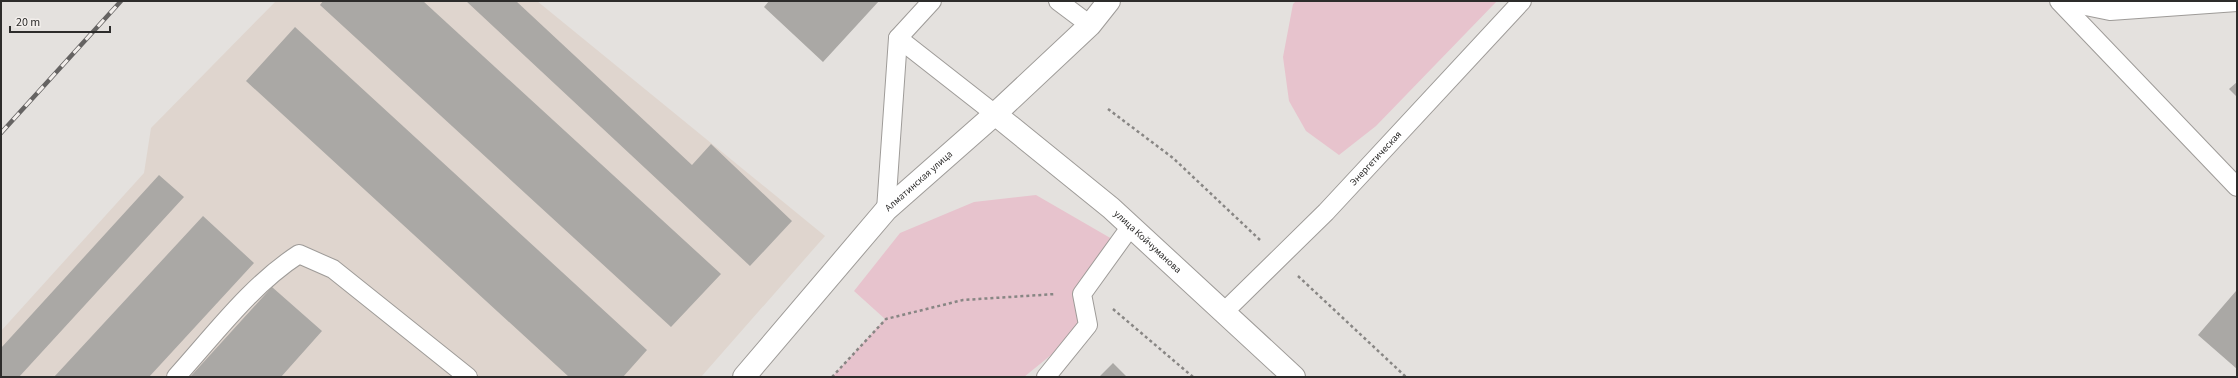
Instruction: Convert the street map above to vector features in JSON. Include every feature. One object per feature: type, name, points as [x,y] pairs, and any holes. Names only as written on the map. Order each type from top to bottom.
[{"type":"street","name":"Алматинская улица","points":[[744,377],[886,210],[995,114],[1090,25],[1110,1]]},
{"type":"street","name":"улица Койчуманова","points":[[995,114],[1111,208],[1294,377]]},
{"type":"lane","points":[[886,210],[898,38],[932,1]]},
{"type":"lane","points":[[1058,1],[1090,25]]},
{"type":"lane","name":"Энергетическая","points":[[1224,312],[1326,212],[1522,1]]},
{"type":"lane","points":[[2060,1],[2110,11],[2237,2]]},
{"type":"lane","points":[[2060,1],[2237,187]]},
{"type":"lane","points":[[898,38],[995,114]]},
{"type":"lane","points":[[1046,377],[1088,325],[1082,294],[1131,226]]},
{"type":"lane","points":[[176,377],[260,285],[279,267],[299,254],[333,268],[468,377]]},
{"type":"path","points":[[832,377],[886,319],[963,300],[1082,294],[1113,309],[1193,377]]},
{"type":"shaded area","points":[[276,1],[537,1],[825,236],[701,377],[1,377],[1,331],[144,173],[151,128]]},
{"type":"shaded area","points":[[1296,1],[1497,1],[1376,126],[1339,155],[1306,131],[1289,101],[1283,57],[1293,4]]},
{"type":"shaded area","points":[[1036,195],[1119,243],[1082,294],[1088,325],[1024,377],[832,377],[885,319],[854,291],[900,233],[974,202]]},
{"type":"building","points":[[323,1],[423,1],[721,274],[671,327],[320,5]]},
{"type":"building","points":[[466,1],[516,1],[692,165],[711,144],[792,221],[750,266]]},
{"type":"building","points":[[769,1],[879,1],[823,62],[764,7]]},
{"type":"building","points":[[295,27],[647,350],[623,377],[569,377],[246,81]]},
{"type":"building","points":[[2237,82],[2237,97],[2229,89]]},
{"type":"building","points":[[159,175],[184,197],[19,377],[1,377],[1,348]]},
{"type":"building","points":[[203,216],[254,263],[149,377],[54,377]]},
{"type":"building","points":[[272,287],[322,331],[281,377],[190,377]]},
{"type":"building","points":[[2236,291],[2237,292],[2237,369],[2198,335]]},
{"type":"building","points":[[1113,363],[1127,377],[1099,377]]},
{"type":"railway","points":[[1,133],[121,1]]}]
